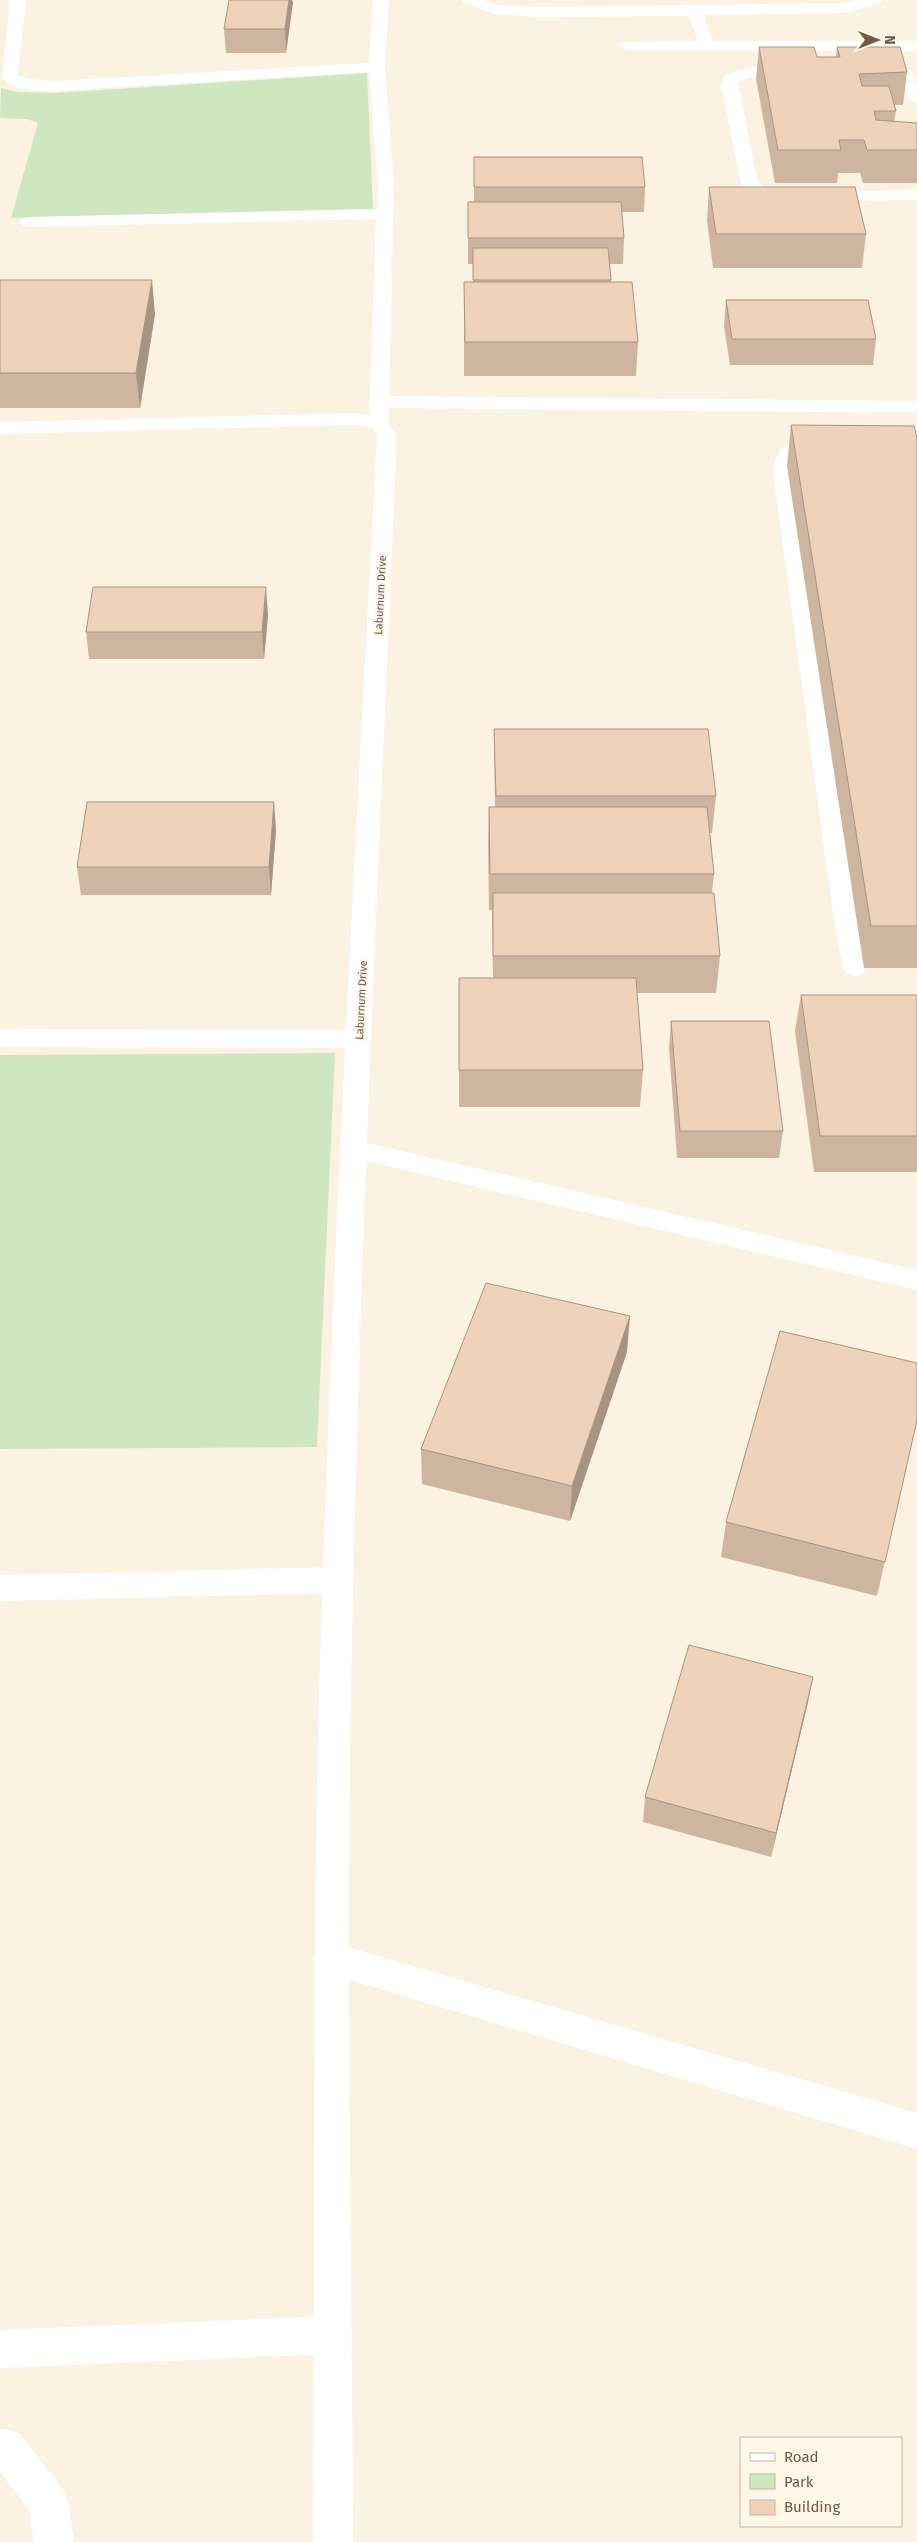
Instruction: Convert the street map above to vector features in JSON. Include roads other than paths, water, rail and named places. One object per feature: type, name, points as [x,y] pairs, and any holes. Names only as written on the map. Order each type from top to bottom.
[{"type":"street","points":[[18,0],[10,76],[25,84],[55,86],[378,67]]},
{"type":"street","name":"Laburnum Drive","points":[[333,2542],[334,2335],[330,1958],[338,1580],[354,1149],[387,435],[379,413],[386,186],[378,67],[381,0]]},
{"type":"street","points":[[469,0],[495,8],[540,12],[845,8],[876,0]]},
{"type":"street","points":[[695,11],[707,45]]},
{"type":"street","points":[[627,46],[917,46]]},
{"type":"street","points":[[853,70],[890,70],[908,74],[912,78],[917,99]]},
{"type":"street","points":[[815,71],[749,72],[730,78],[729,86],[749,183],[763,195],[775,197],[917,196]]},
{"type":"street","points":[[29,222],[385,214]]},
{"type":"street","points":[[0,428],[356,419],[379,413],[917,407]]},
{"type":"street","points":[[849,443],[802,444],[785,455],[783,472],[847,928],[855,968]]},
{"type":"street","points":[[0,1038],[359,1039]]},
{"type":"street","points":[[354,1149],[917,1280]]},
{"type":"street","points":[[841,1262],[917,1265]]},
{"type":"street","points":[[0,1588],[338,1580]]},
{"type":"street","points":[[330,1958],[917,2131]]},
{"type":"street","points":[[0,2348],[334,2335]]},
{"type":"street","points":[[0,2449],[6,2448],[48,2502],[54,2542]]}]
